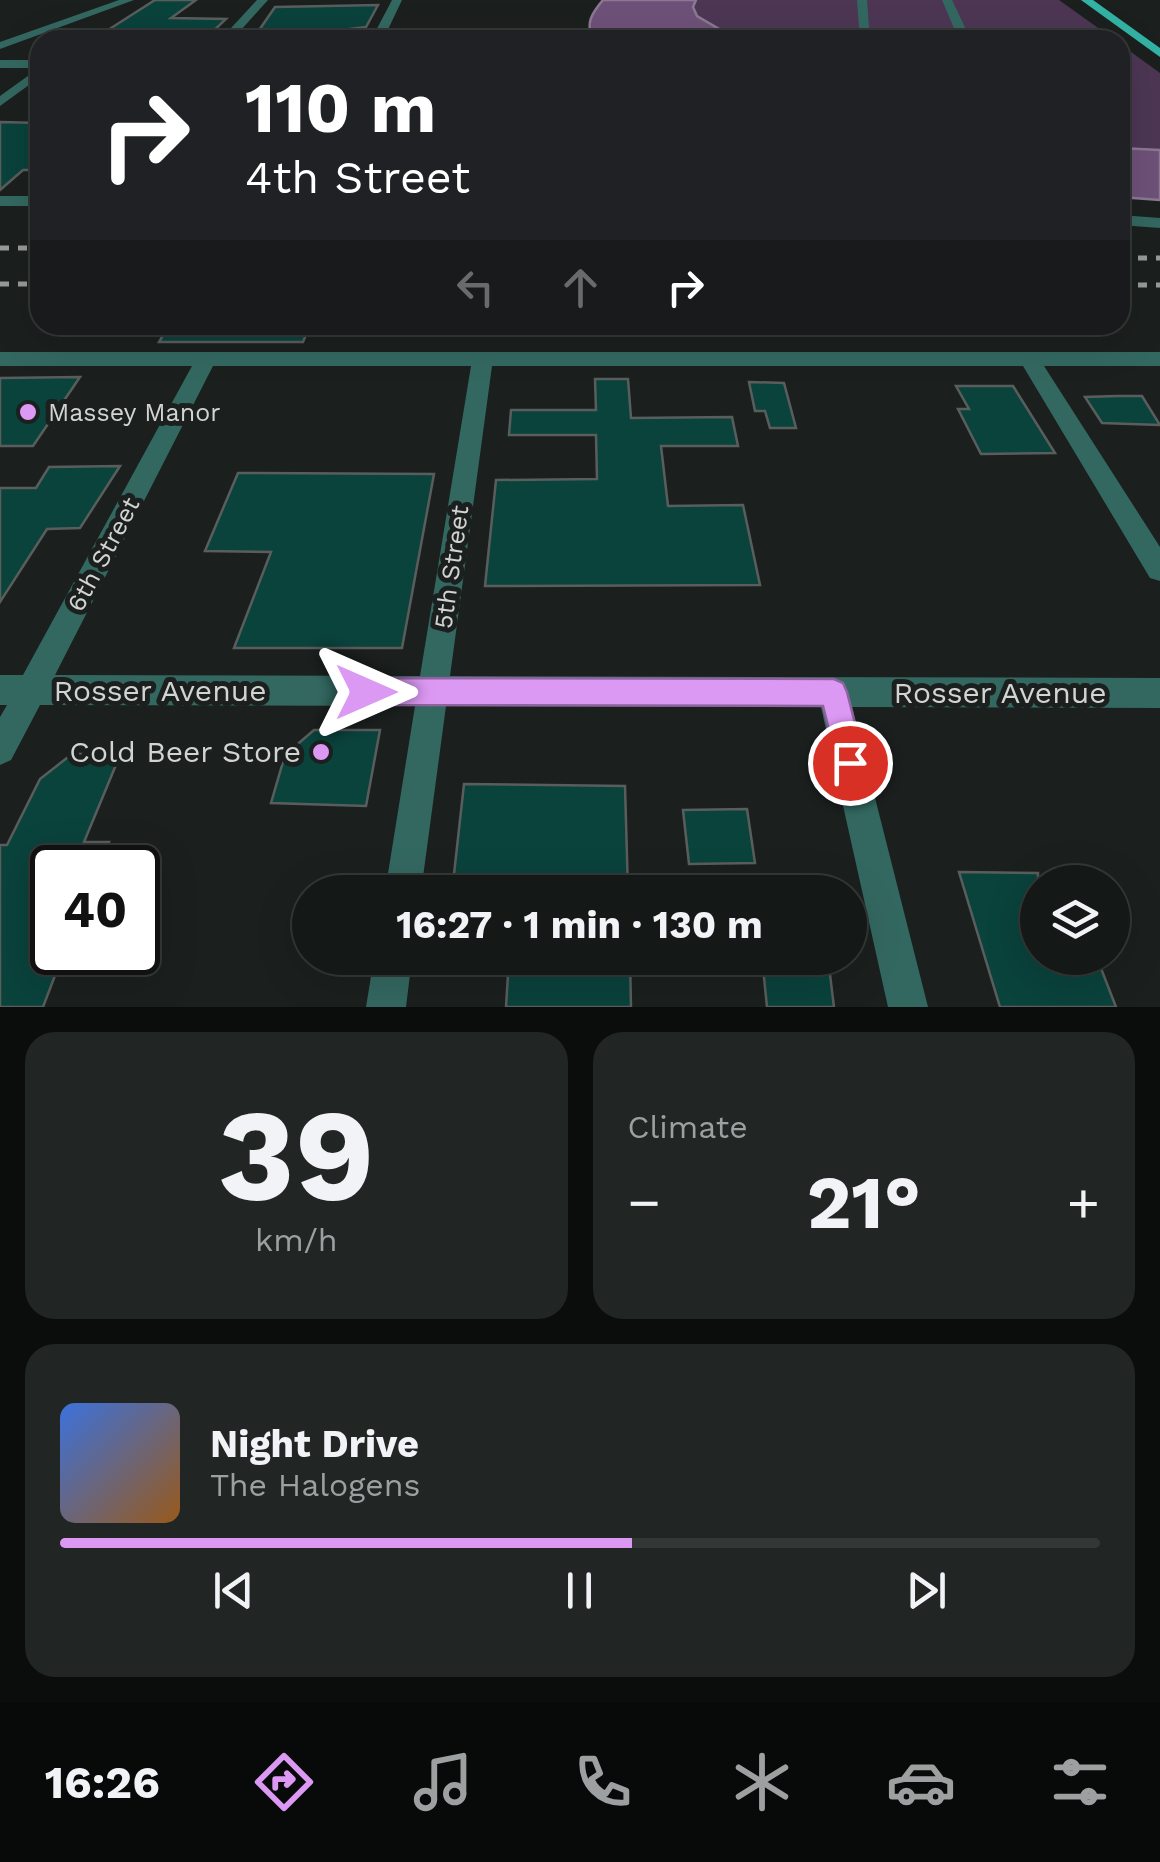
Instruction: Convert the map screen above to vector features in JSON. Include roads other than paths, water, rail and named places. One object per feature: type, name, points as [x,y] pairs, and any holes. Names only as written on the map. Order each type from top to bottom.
[{"type":"main road","points":[[1086,0],[1128,30]]},
{"type":"main road","points":[[1076,10],[1090,20]]},
{"type":"main road","points":[[1130,32],[1160,53]]},
{"type":"main road","points":[[1130,49],[1160,71]]},
{"type":"street","points":[[46,30],[129,0]]},
{"type":"street","points":[[235,30],[263,0]]},
{"type":"street","points":[[382,30],[397,0]]},
{"type":"street","points":[[862,0],[866,30]]},
{"type":"street","points":[[947,0],[960,30]]},
{"type":"street","points":[[92,14],[105,19],[92,30]]},
{"type":"street","points":[[0,46],[30,36]]},
{"type":"street","points":[[0,64],[30,67]]},
{"type":"street","points":[[0,102],[30,76]]},
{"type":"street","points":[[0,201],[30,201]]},
{"type":"street","points":[[1130,221],[1160,223]]},
{"type":"street","points":[[0,359],[1160,359]]},
{"type":"street","name":"6th Street","points":[[0,749],[16,690],[206,359]]},
{"type":"street","points":[[1029,359],[1160,570]]},
{"type":"street","name":"5th Street","points":[[405,875],[482,360]]},
{"type":"street","name":"Rosser Avenue","points":[[16,690],[1160,693]]},
{"type":"street","points":[[834,692],[908,1007]]},
{"type":"street","points":[[386,1007],[391,975]]},
{"type":"railway","points":[[0,248],[30,248]]},
{"type":"railway","points":[[1130,258],[1160,258]]},
{"type":"railway","points":[[0,284],[30,284]]},
{"type":"railway","points":[[1130,285],[1160,285]]},
{"type":"place","name":"Massey Manor","points":[[28,412]]},
{"type":"place","name":"Cold Beer Store","points":[[321,752]]}]
